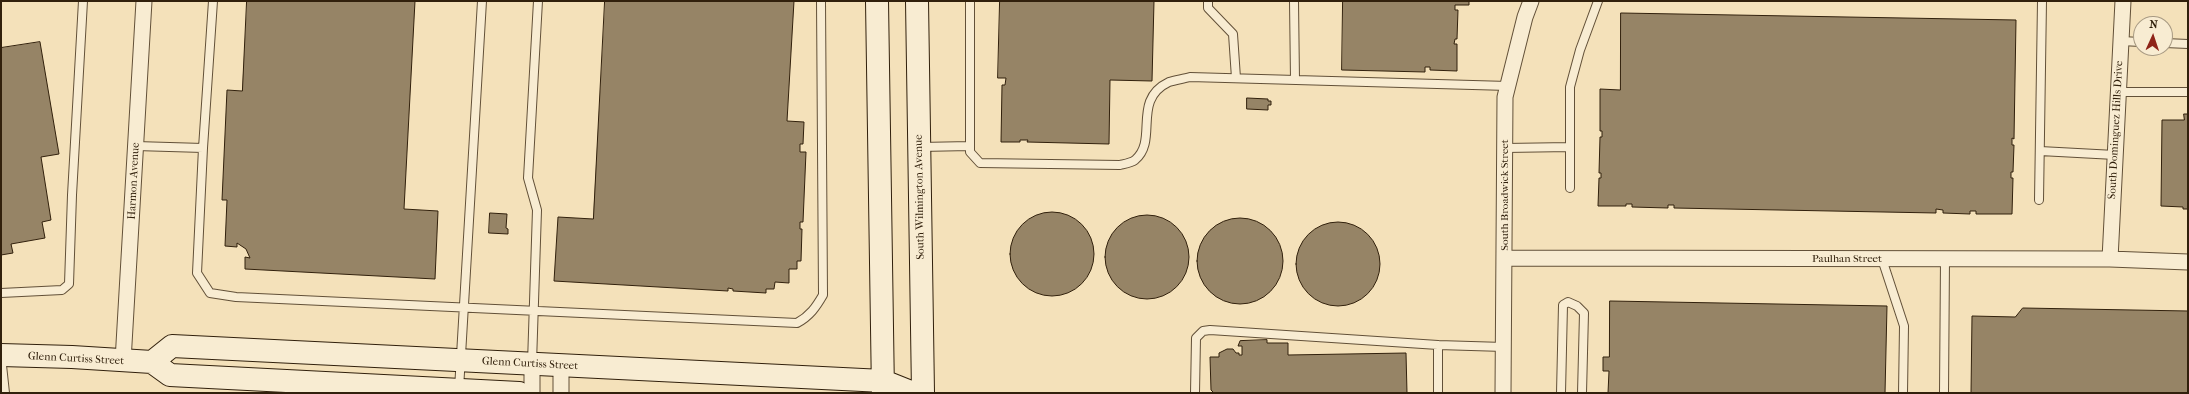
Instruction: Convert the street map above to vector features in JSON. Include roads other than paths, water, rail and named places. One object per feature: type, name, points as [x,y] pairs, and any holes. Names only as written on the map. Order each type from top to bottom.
[{"type":"street","name":"Harmon Avenue","points":[[123,361],[144,1]]},
{"type":"street","points":[[877,1],[883,387]]},
{"type":"street","name":"South Wilmington Avenue","points":[[917,1],[923,393]]},
{"type":"street","name":"South Broadwick Street","points":[[1503,393],[1505,97],[1525,17],[1531,1]]},
{"type":"street","name":"South Dominguez Hills Drive","points":[[2110,259],[2123,1]]},
{"type":"street","name":"Paulhan Street","points":[[1505,258],[2110,259],[2188,262]]},
{"type":"street","name":"Glenn Curtiss Street","points":[[1,356],[72,357],[152,362],[172,346],[532,364],[883,387],[913,393]]},
{"type":"street","points":[[152,362],[170,375],[519,393]]},
{"type":"street","points":[[532,364],[532,393]]},
{"type":"street","points":[[561,366],[561,393]]},
{"type":"lane","points":[[1,293],[62,290],[70,284],[72,195],[83,1]]},
{"type":"lane","points":[[213,1],[203,148],[197,273],[210,293],[244,297],[534,312],[797,323],[805,319],[814,310],[823,294],[821,1]]},
{"type":"lane","points":[[459,389],[482,1]]},
{"type":"lane","points":[[532,364],[537,210],[528,178],[538,1]]},
{"type":"lane","points":[[970,1],[970,152],[980,163],[1120,166],[1135,160],[1144,147],[1148,104],[1155,92],[1169,83],[1190,77],[1508,86]]},
{"type":"lane","points":[[1208,1],[1208,8],[1234,34],[1236,78]]},
{"type":"lane","points":[[1294,1],[1295,80]]},
{"type":"lane","points":[[1570,188],[1570,87],[1580,50],[1598,1]]},
{"type":"lane","points":[[2039,200],[2042,1]]},
{"type":"lane","points":[[2121,41],[2133,42]]},
{"type":"lane","points":[[2173,43],[2188,44]]},
{"type":"lane","points":[[2118,92],[2188,92]]},
{"type":"lane","points":[[136,146],[203,148]]},
{"type":"lane","points":[[919,147],[970,146]]},
{"type":"lane","points":[[1505,148],[1570,148]]},
{"type":"lane","points":[[2040,151],[2115,155]]},
{"type":"lane","points":[[1882,259],[1904,326],[1903,393]]},
{"type":"lane","points":[[1944,393],[1945,259]]},
{"type":"lane","points":[[1562,393],[1563,305],[1568,302],[1577,306],[1584,313],[1582,393]]},
{"type":"lane","points":[[1195,393],[1194,344],[1198,333],[1203,331],[1438,345],[1504,347]]},
{"type":"lane","points":[[1438,345],[1438,393]]},
{"type":"lane","points":[[1,356],[5,393]]}]
